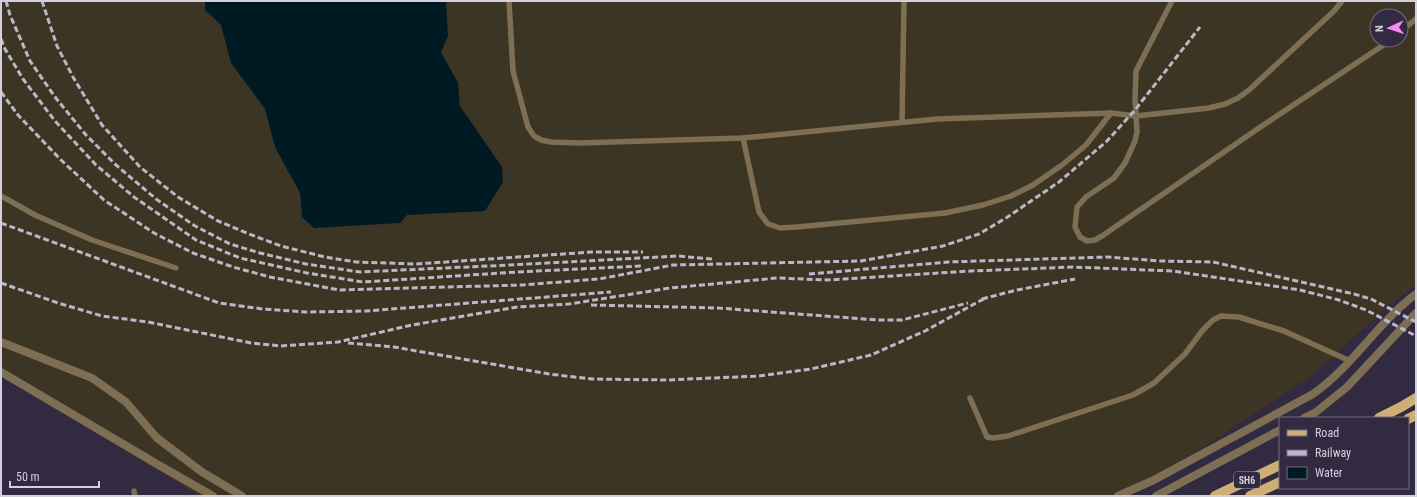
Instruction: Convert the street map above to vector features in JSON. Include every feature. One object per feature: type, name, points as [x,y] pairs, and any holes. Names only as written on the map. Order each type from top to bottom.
[{"type":"main road","points":[[1381,417],[1401,408],[1416,398]]},
{"type":"main road","name":"SH6","points":[[1215,496],[1279,465]]},
{"type":"main road","name":"SH6","points":[[1250,496],[1279,482]]},
{"type":"street","points":[[1118,496],[1154,480],[1313,394],[1329,383],[1378,328],[1416,294]]},
{"type":"street","points":[[1306,417],[1316,412],[1347,386],[1416,313]]},
{"type":"street","points":[[1,342],[92,378],[126,402],[157,438],[202,472],[242,496]]},
{"type":"street","points":[[1,372],[162,468],[213,496]]},
{"type":"street","points":[[1156,496],[1279,431]]},
{"type":"lane","points":[[508,1],[513,71],[528,127],[537,138],[551,142],[579,144],[743,138],[937,119],[1111,113],[1136,116],[1209,108],[1225,104],[1238,98],[1255,85],[1334,11],[1342,1]]},
{"type":"lane","points":[[902,122],[904,1]]},
{"type":"lane","points":[[1172,1],[1136,71],[1134,81],[1137,132],[1135,141],[1125,163],[1114,178],[1086,197],[1077,207],[1075,227],[1080,237],[1088,241],[1095,240],[1102,236],[1249,134],[1379,48]]},
{"type":"lane","points":[[743,138],[759,212],[768,224],[780,228],[797,227],[945,214],[983,205],[1011,196],[1033,185],[1062,165],[1086,145],[1111,113]]},
{"type":"lane","points":[[1,196],[35,215],[92,240],[176,268]]},
{"type":"lane","points":[[970,398],[987,436],[993,438],[1008,436],[1133,395],[1154,383],[1185,354],[1213,320],[1221,316],[1229,315],[1252,320],[1284,331],[1350,361]]},
{"type":"shaded area","points":[[1,1],[1416,1],[1416,286],[1394,301],[1313,375],[1129,496],[200,496],[1,375]]},
{"type":"water","points":[[205,1],[446,1],[448,36],[441,52],[458,83],[460,106],[502,167],[503,182],[485,211],[407,215],[400,223],[314,228],[302,217],[300,193],[275,147],[265,109],[231,63],[221,25],[205,10]]},
{"type":"railway","points":[[6,1],[10,15],[30,61],[55,97],[86,135],[116,165],[156,199],[195,226],[230,244],[306,264],[360,272],[678,256],[712,259]]},
{"type":"railway","points":[[42,1],[57,46],[73,77],[102,125],[140,167],[178,197],[218,221],[249,234],[281,246],[325,257],[356,262],[416,264],[592,252],[643,252]]},
{"type":"railway","points":[[1,92],[18,115],[61,160],[104,200],[154,233],[193,253],[233,267],[270,277],[339,290],[522,285],[599,279],[673,265],[861,261],[943,246],[979,234],[1006,218],[1059,182],[1107,141],[1135,110],[1200,27]]},
{"type":"railway","points":[[1,39],[5,49],[23,79],[55,121],[96,165],[134,197],[196,240],[240,258],[307,273],[363,282],[641,266]]},
{"type":"railway","points":[[1,223],[219,303],[263,309],[306,312],[366,311],[611,292]]},
{"type":"railway","points":[[809,274],[948,262],[1107,257],[1161,261],[1213,262],[1371,299],[1416,322]]},
{"type":"railway","points":[[1,283],[58,303],[102,316],[148,322],[251,343],[281,346],[338,342],[412,325],[517,307],[569,304],[670,288],[777,278],[828,280],[971,271],[1073,267],[1173,271],[1300,290],[1339,300],[1366,310],[1416,336]]},
{"type":"railway","points":[[982,299],[1017,290],[1075,279]]},
{"type":"railway","points":[[348,343],[394,347],[549,374],[592,379],[667,380],[759,376],[811,369],[871,355],[925,331],[987,297]]},
{"type":"railway","points":[[591,305],[718,308],[878,320],[902,320],[968,303]]}]
